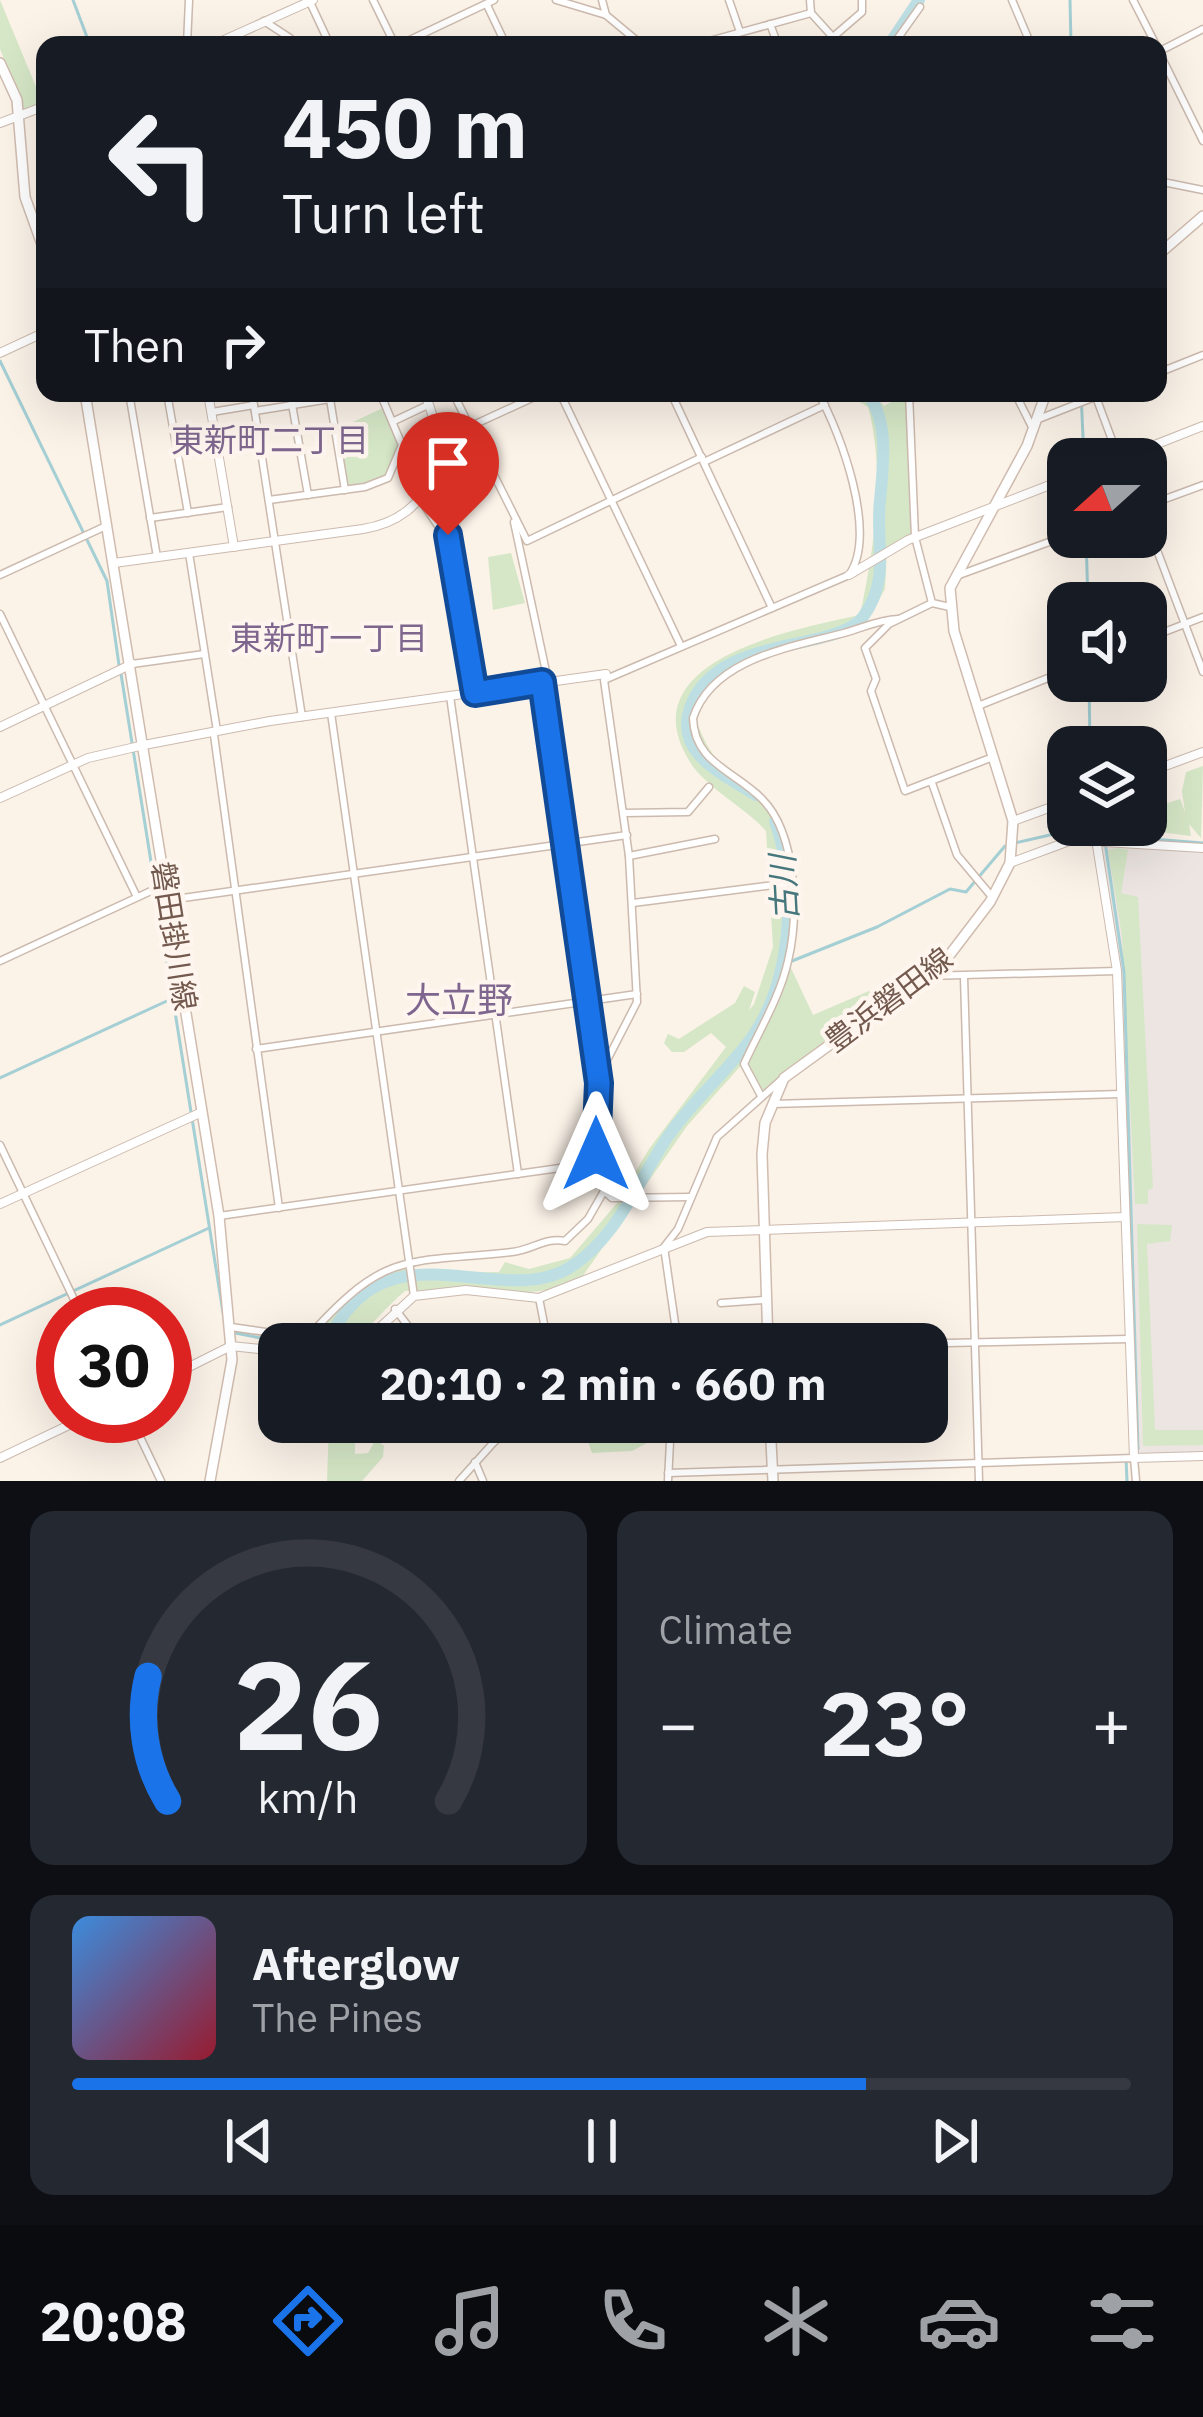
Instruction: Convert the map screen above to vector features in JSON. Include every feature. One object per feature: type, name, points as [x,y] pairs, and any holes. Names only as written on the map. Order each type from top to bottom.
[{"type":"main road","points":[[0,63],[19,115],[26,196],[36,226]]},
{"type":"main road","points":[[1167,248],[1203,216]]},
{"type":"main road","name":"磐田掛川線","points":[[87,402],[219,1216],[231,1346],[211,1481]]},
{"type":"main road","name":"豊浜磐田線","points":[[767,1323],[762,1154],[772,1104],[784,1078],[926,976],[956,948],[993,898],[1010,863],[1013,821],[950,607],[954,576],[1043,402]]},
{"type":"main road","points":[[771,1443],[772,1475]]},
{"type":"street","points":[[187,36],[189,0]]},
{"type":"street","points":[[232,36],[310,0],[326,36]]},
{"type":"street","points":[[374,0],[392,36]]},
{"type":"street","points":[[556,0],[606,15],[631,36]]},
{"type":"street","points":[[602,0],[606,15]]},
{"type":"street","points":[[730,0],[740,32]]},
{"type":"street","points":[[810,0],[812,13],[832,36]]},
{"type":"street","points":[[834,36],[862,12],[862,0]]},
{"type":"street","points":[[1012,0],[1027,36]]},
{"type":"street","points":[[1133,0],[1151,36]]},
{"type":"street","points":[[416,36],[488,1],[502,36]]},
{"type":"street","points":[[899,36],[920,7]]},
{"type":"street","points":[[726,36],[812,13]]},
{"type":"street","points":[[264,21],[287,36]]},
{"type":"street","points":[[770,24],[775,36]]},
{"type":"street","points":[[1167,46],[1203,29]]},
{"type":"street","points":[[1167,68],[1203,141]]},
{"type":"street","points":[[0,123],[36,109]]},
{"type":"street","points":[[1167,183],[1203,190]]},
{"type":"street","points":[[0,353],[36,336]]},
{"type":"street","points":[[1167,369],[1203,355]]},
{"type":"street","points":[[131,402],[157,557]]},
{"type":"street","points":[[169,402],[188,512]]},
{"type":"street","points":[[210,402],[234,547]]},
{"type":"street","points":[[253,402],[302,717]]},
{"type":"street","points":[[292,402],[308,495]]},
{"type":"street","points":[[212,412],[305,402]]},
{"type":"street","points":[[331,402],[344,490]]},
{"type":"street","points":[[269,500],[378,484],[394,471],[403,445],[384,402]]},
{"type":"street","points":[[457,402],[526,541],[825,405]]},
{"type":"street","points":[[470,428],[523,402]]},
{"type":"street","points":[[564,402],[680,644]]},
{"type":"street","points":[[675,402],[772,608]]},
{"type":"street","points":[[823,402],[850,458],[858,550],[849,575]]},
{"type":"street","points":[[908,402],[915,537],[932,603]]},
{"type":"street","points":[[1021,402],[1034,424],[1085,402]]},
{"type":"street","points":[[1098,402],[1111,438]]},
{"type":"street","points":[[114,563],[374,527],[396,519],[420,500],[432,482],[440,448],[429,404],[394,422]]},
{"type":"street","points":[[1167,440],[1203,426]]},
{"type":"street","points":[[1167,498],[1203,485]]},
{"type":"street","points":[[0,798],[71,765],[144,745],[302,717],[606,674],[849,575],[915,537],[1047,486]]},
{"type":"street","points":[[420,500],[454,550],[475,693]]},
{"type":"street","points":[[150,518],[227,507]]},
{"type":"street","points":[[231,1328],[307,1338],[350,1290],[410,1258],[524,1250],[550,1238],[565,1240],[588,1219],[604,1191],[596,1154],[599,1083],[545,682],[514,519]]},
{"type":"street","points":[[0,574],[108,525]]},
{"type":"street","points":[[954,576],[1047,543]]},
{"type":"street","points":[[189,553],[279,1208]]},
{"type":"street","points":[[1161,558],[1203,672]]},
{"type":"street","points":[[760,1094],[743,1064],[789,961],[790,883],[774,814],[700,749],[693,730],[695,709],[717,685],[760,655],[898,619],[932,603],[950,607]]},
{"type":"street","points":[[0,614],[137,897]]},
{"type":"street","points":[[1167,631],[1203,617]]},
{"type":"street","points":[[898,619],[865,648],[876,680],[871,691],[905,791],[993,757]]},
{"type":"street","points":[[0,727],[132,664],[204,654]]},
{"type":"street","points":[[599,1083],[633,1018],[637,994],[627,835],[606,674]]},
{"type":"street","points":[[978,706],[1047,678]]},
{"type":"street","points":[[450,696],[518,1174]]},
{"type":"street","points":[[331,713],[413,1293]]},
{"type":"street","points":[[1167,765],[1203,752]]},
{"type":"street","points":[[932,783],[957,855],[993,898]]},
{"type":"street","points":[[624,813],[688,812],[709,788]]},
{"type":"street","points":[[1013,821],[1047,809]]},
{"type":"street","points":[[169,900],[627,835]]},
{"type":"street","points":[[629,856],[715,839]]},
{"type":"street","points":[[1167,845],[1203,848]]},
{"type":"street","points":[[1010,863],[1050,846]]},
{"type":"street","points":[[1097,846],[1118,971],[1136,1481]]},
{"type":"street","points":[[632,903],[790,883]]},
{"type":"street","points":[[0,961],[166,884]]},
{"type":"street","points":[[926,976],[1118,971]]},
{"type":"street","points":[[964,976],[979,1481]]},
{"type":"street","points":[[256,1049],[637,994]]},
{"type":"street","points":[[675,1323],[664,1247],[717,1137],[760,1094],[784,1078]]},
{"type":"street","points":[[772,1104],[1121,1094]]},
{"type":"street","points":[[0,1204],[204,1111]]},
{"type":"street","points":[[0,1145],[68,1287]]},
{"type":"street","points":[[219,1216],[560,1168],[596,1154]]},
{"type":"street","points":[[604,1191],[622,1199],[689,1197]]},
{"type":"street","points":[[382,1323],[413,1293],[466,1290],[539,1298],[707,1232],[1125,1216]]},
{"type":"street","points":[[539,1298],[544,1323]]},
{"type":"street","points":[[721,1303],[766,1300]]},
{"type":"street","points":[[395,1309],[406,1323]]},
{"type":"street","points":[[948,1343],[1128,1339]]},
{"type":"street","points":[[192,1366],[231,1346],[258,1349]]},
{"type":"street","points":[[0,1458],[36,1441]]},
{"type":"street","points":[[143,1443],[161,1481]]},
{"type":"street","points":[[459,1481],[493,1443]]},
{"type":"street","points":[[670,1443],[668,1477],[1203,1456]]},
{"type":"street","points":[[475,1462],[483,1481]]},
{"type":"shaded area","points":[[1167,840],[1203,844],[1203,1456],[1134,1458],[1117,971],[1099,846],[1167,846]]},
{"type":"green space","points":[[0,0],[36,87],[36,107],[24,109],[0,49]]},
{"type":"green space","points":[[860,402],[884,406],[908,402],[915,537],[887,552],[885,589],[865,625],[793,645],[748,664],[710,694],[694,715],[715,757],[761,801],[784,847],[788,931],[775,999],[791,968],[813,1015],[883,985],[886,996],[760,1094],[745,1061],[687,1126],[578,1283],[538,1291],[405,1291],[373,1323],[323,1323],[362,1286],[403,1264],[408,1273],[499,1272],[505,1262],[529,1269],[570,1258],[618,1202],[649,1149],[726,1047],[711,1033],[684,1052],[672,1052],[664,1043],[668,1034],[679,1039],[735,1003],[744,986],[755,992],[749,1010],[754,1004],[773,947],[766,831],[690,762],[676,727],[680,698],[699,674],[727,656],[761,641],[860,615],[877,484],[868,407]]},
{"type":"green space","points":[[387,406],[397,440],[397,463],[382,479],[347,490],[340,428]]},
{"type":"green space","points":[[511,553],[525,603],[493,610],[488,557]]},
{"type":"green space","points":[[1203,766],[1201,838],[1189,824],[1191,836],[1167,833],[1167,803],[1180,799],[1185,812],[1186,772]]},
{"type":"green space","points":[[1108,850],[1128,850],[1121,893],[1138,897],[1153,1188],[1148,1190],[1148,1204],[1135,1204],[1122,936]]},
{"type":"green space","points":[[1137,1224],[1172,1225],[1170,1241],[1147,1244],[1155,1430],[1203,1430],[1203,1445],[1143,1446]]},
{"type":"green space","points":[[328,1443],[355,1443],[355,1454],[368,1453],[374,1443],[384,1446],[383,1457],[362,1481],[327,1481]]},
{"type":"green space","points":[[588,1443],[647,1443],[632,1451],[592,1453]]},
{"type":"waterway","points":[[73,0],[87,36]]},
{"type":"waterway","name":"古川","points":[[895,36],[919,0]]},
{"type":"waterway","points":[[1070,0],[1071,36]]},
{"type":"waterway","points":[[0,361],[107,581],[119,665]]},
{"type":"waterway","name":"古川","points":[[756,795],[717,771],[696,750],[689,738],[690,708],[704,684],[724,668],[749,656],[849,628],[872,603],[879,574],[883,445],[872,402]]},
{"type":"waterway","points":[[1081,402],[1083,438]]},
{"type":"waterway","points":[[1087,558],[1087,582]]},
{"type":"waterway","points":[[121,674],[226,1331]]},
{"type":"waterway","points":[[1089,702],[1090,726]]},
{"type":"waterway","name":"古川","points":[[340,1323],[350,1306],[378,1285],[409,1276],[540,1278],[569,1268],[600,1242],[676,1125],[750,1040],[775,991],[788,904],[775,821]]},
{"type":"waterway","points":[[1015,843],[1063,832],[1203,843]]},
{"type":"waterway","points":[[782,965],[877,927],[950,889],[966,892],[1005,846]]},
{"type":"waterway","points":[[1106,846],[1124,972],[1138,1449]]},
{"type":"waterway","points":[[0,1078],[169,1000]]},
{"type":"waterway","points":[[0,1325],[209,1228]]},
{"type":"waterway","points":[[235,1333],[258,1337]]},
{"type":"waterway","points":[[1126,1458],[1127,1481]]},
{"type":"district","name":"東新町二丁目","points":[[270,439]]},
{"type":"district","name":"東新町一丁目","points":[[329,637]]},
{"type":"district","name":"大立野","points":[[459,999]]},
{"type":"route","points":[[448,535],[475,693],[542,682],[599,1083],[596,1154]]}]
